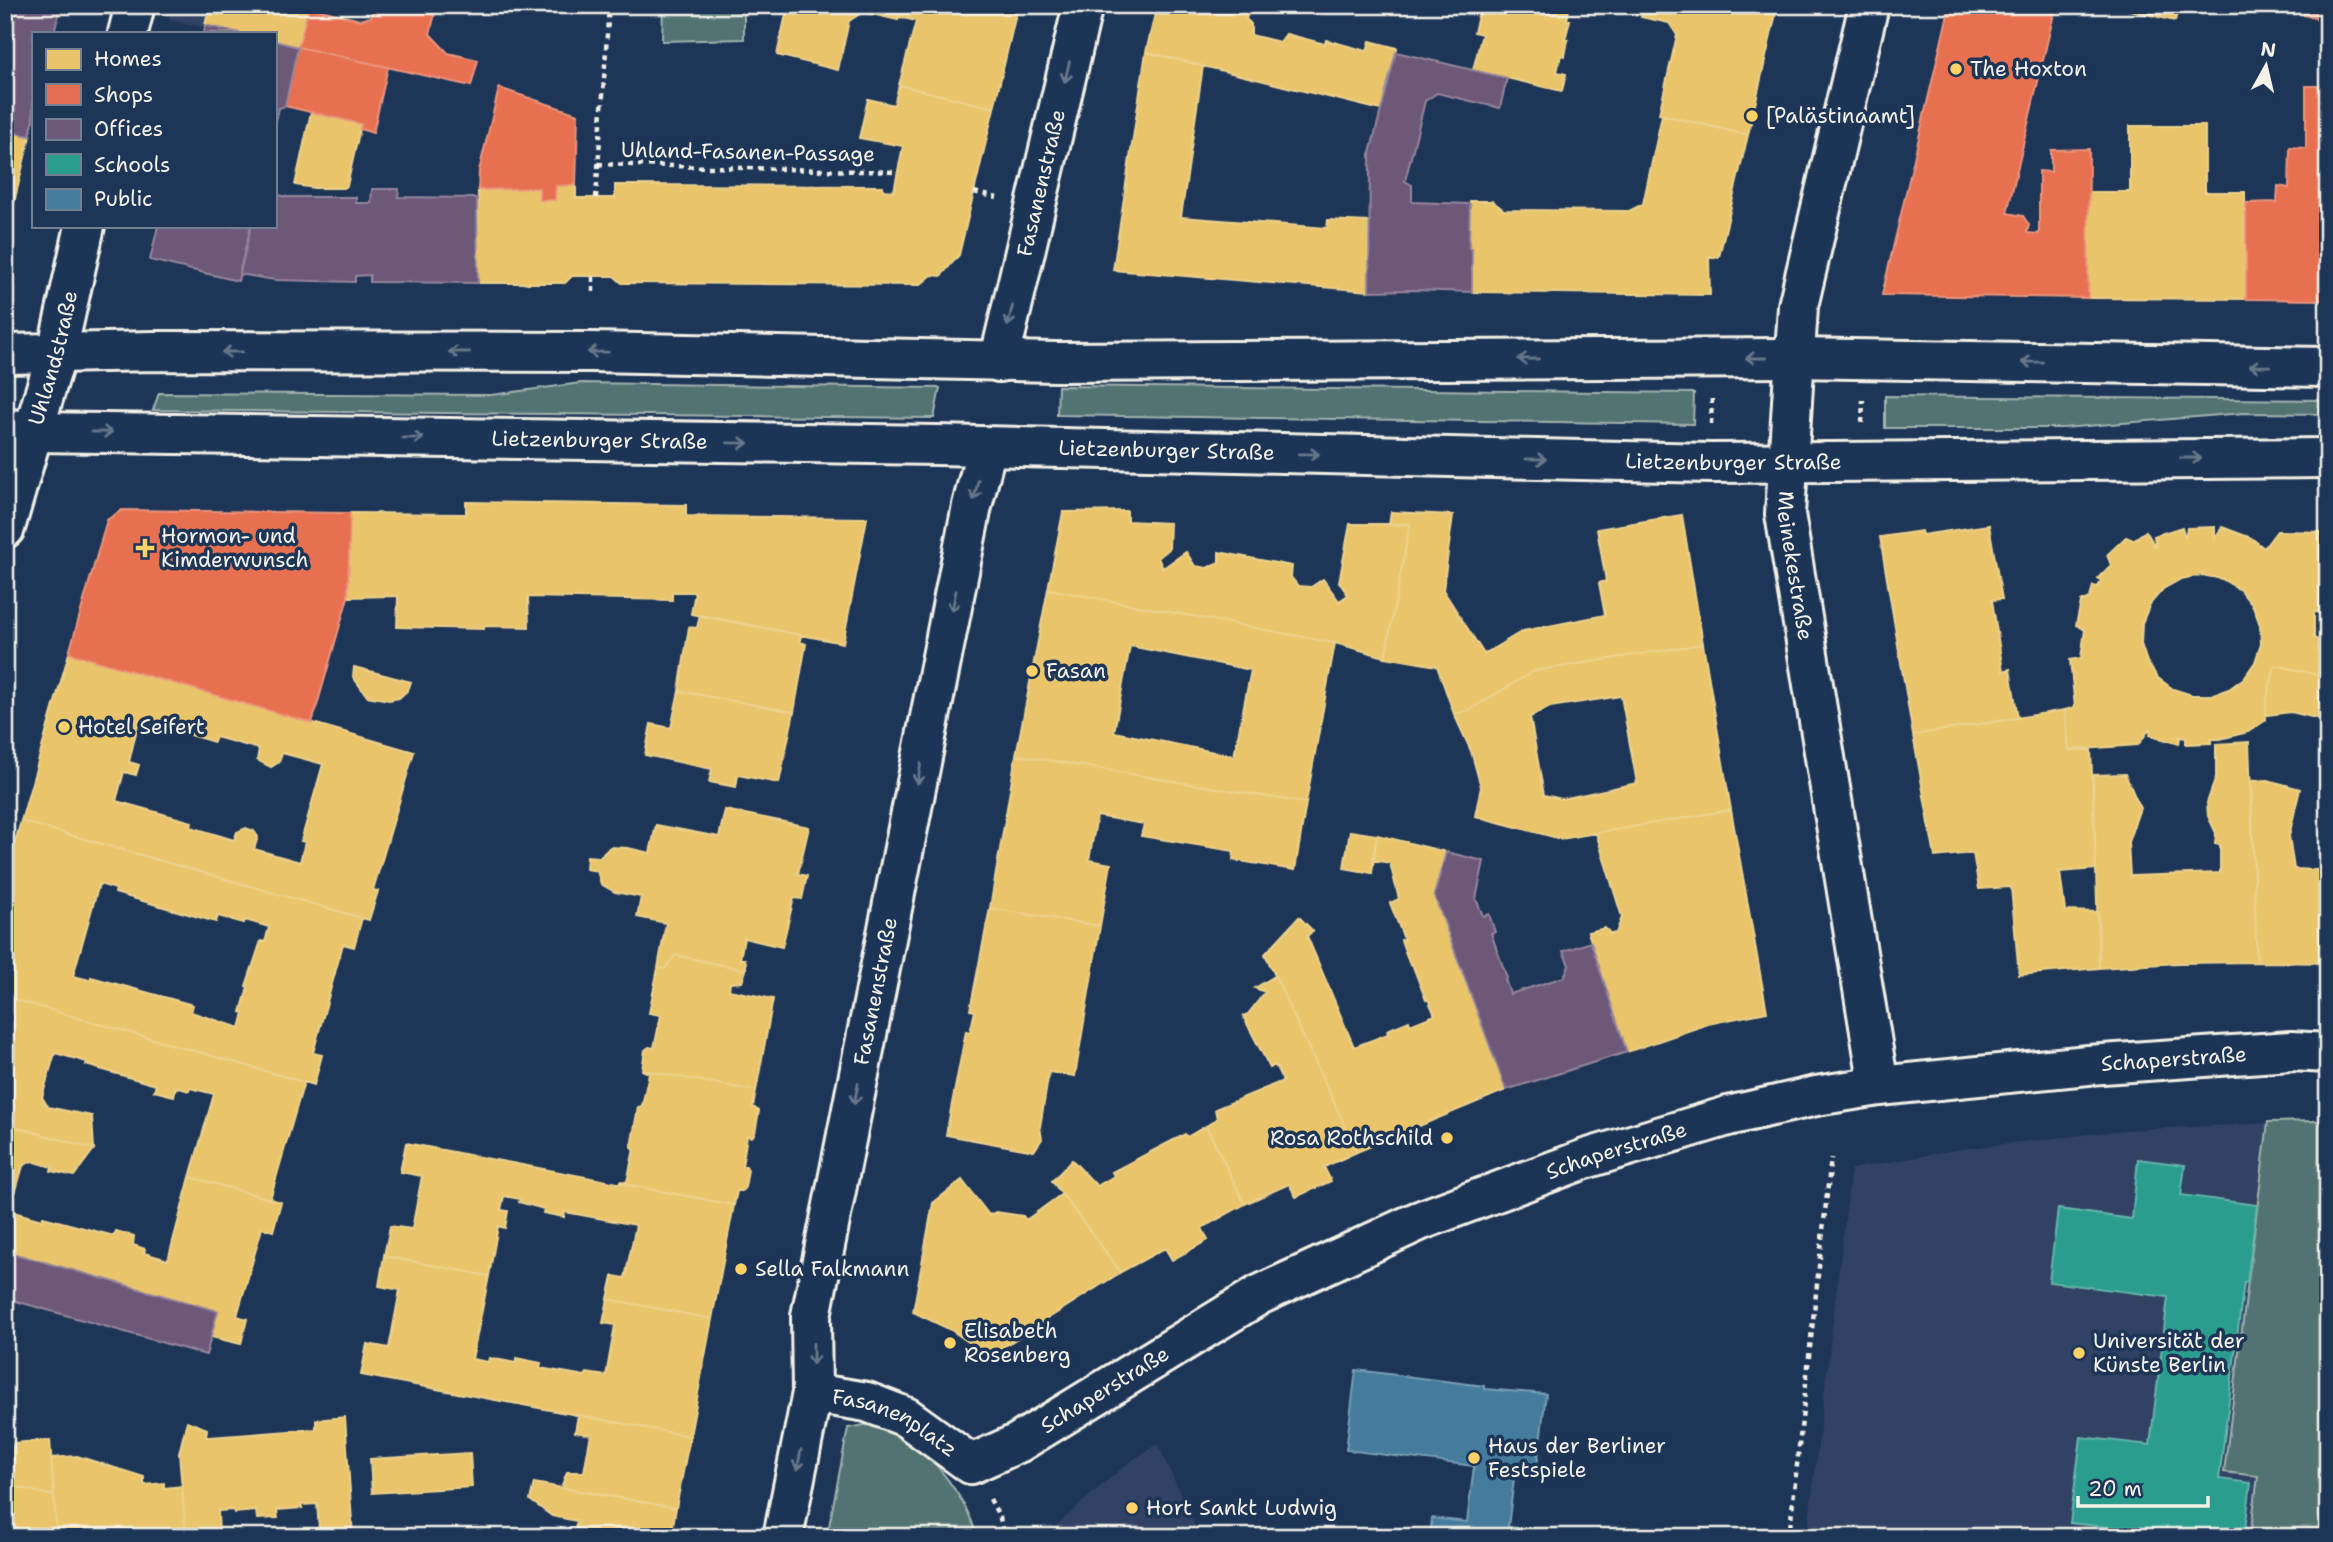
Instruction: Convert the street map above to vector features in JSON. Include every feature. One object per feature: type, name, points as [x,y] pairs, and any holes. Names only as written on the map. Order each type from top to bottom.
[{"type":"main road","points":[[128,32],[135,5]]},
{"type":"main road","name":"Fasanenstraße","points":[[999,362],[1083,5]]},
{"type":"main road","name":"Meinekestraße","points":[[1869,5],[1798,306],[1785,514],[1879,1086]]},
{"type":"main road","name":"Uhlandstraße","points":[[5,528],[19,430],[57,352],[85,228]]},
{"type":"main road","points":[[5,354],[592,352],[999,362],[1794,358],[2328,367]]},
{"type":"main road","name":"Lietzenburger Straße","points":[[19,430],[1711,463],[2328,458]]},
{"type":"main road","name":"Fasanenstraße","points":[[783,1537],[813,1393],[811,1316],[986,447]]},
{"type":"main road","name":"Schaperstraße","points":[[971,1464],[1018,1443],[1259,1295],[1419,1221],[1585,1158],[1702,1124],[1816,1096],[1879,1086],[2088,1065],[2291,1051],[2328,1053]]},
{"type":"main road","name":"Fasanenplatz","points":[[813,1393],[867,1402],[906,1417],[971,1464]]},
{"type":"path","name":"Uhland-Fasanen-Passage","points":[[596,198],[610,5]]},
{"type":"path","name":"Uhland-Fasanen-Passage","points":[[598,164],[897,172]]},
{"type":"path","points":[[593,276],[593,292]]},
{"type":"path","points":[[1711,424],[1712,393]]},
{"type":"path","points":[[1861,425],[1863,396]]},
{"type":"path","points":[[1789,1537],[1831,1158]]},
{"type":"shaded area","points":[[172,5],[309,5],[298,47],[276,42],[276,32],[228,32],[169,20]]},
{"type":"shaded area","name":"Universität der Künste Berlin","points":[[2318,1121],[2328,1129],[2328,1537],[1807,1537],[1851,1169],[1961,1149],[2125,1130]]},
{"type":"shaded area","name":"Hort Sankt Ludwig","points":[[1158,1444],[1200,1537],[1057,1537],[1055,1527],[1131,1461]]},
{"type":"green space","points":[[663,5],[744,5],[744,39],[662,41]]},
{"type":"green space","points":[[581,383],[940,388],[934,418],[153,410],[159,393],[491,395]]},
{"type":"green space","points":[[1058,386],[1694,393],[1693,424],[1057,415]]},
{"type":"green space","points":[[1885,396],[2328,400],[2328,414],[2244,413],[2063,428],[1885,428]]},
{"type":"green space","points":[[2318,1121],[2328,1129],[2328,1537],[2250,1537],[2258,1476],[2224,1472],[2268,1122]]},
{"type":"green space","points":[[870,1424],[902,1436],[926,1455],[958,1494],[977,1537],[827,1537],[848,1428]]},
{"type":"building: Homes","points":[[210,5],[309,7],[298,47],[276,41],[276,32],[236,32],[205,25]]},
{"type":"building: Homes","points":[[788,5],[1018,5],[994,108],[899,85],[916,21],[863,12],[849,21],[838,70],[777,55]]},
{"type":"building: Homes","points":[[1157,5],[1251,5],[1246,19],[1251,24],[1251,35],[1280,42],[1286,34],[1325,44],[1326,40],[1367,51],[1370,41],[1397,48],[1381,110],[1146,52]]},
{"type":"building: Homes","points":[[1488,5],[1570,5],[1565,56],[1561,55],[1557,72],[1566,74],[1562,91],[1473,70],[1482,34],[1474,32],[1479,12],[1486,14]]},
{"type":"building: Homes","points":[[1608,5],[1778,5],[1748,135],[1659,114],[1677,35],[1669,23],[1641,17],[1642,13]]},
{"type":"building: Homes","points":[[2110,5],[2179,5],[2175,21]]},
{"type":"building: Homes","points":[[1146,52],[1203,66],[1181,217],[1327,228],[1328,220],[1369,222],[1369,291],[1113,270]]},
{"type":"building: Homes","points":[[899,85],[994,108],[959,255],[941,276],[932,275],[920,285],[622,283],[614,276],[572,276],[565,283],[478,283],[478,190],[539,188],[539,200],[555,200],[556,186],[576,185],[576,198],[615,198],[615,185],[883,186],[883,190],[894,191],[903,146],[859,138],[868,99],[894,105]]},
{"type":"building: Homes","points":[[311,112],[361,124],[347,186],[344,188],[295,185]]},
{"type":"building: Homes","points":[[1662,115],[1748,135],[1719,257],[1709,257],[1710,295],[1472,292],[1470,201],[1492,201],[1504,210],[1629,211],[1643,204]]},
{"type":"building: Homes","points":[[2130,126],[2205,126],[2205,192],[2245,192],[2246,299],[2088,298],[2088,192],[2130,192]]},
{"type":"building: Homes","points":[[5,131],[30,136],[5,240]]},
{"type":"building: Homes","points":[[466,502],[686,505],[686,516],[867,518],[843,643],[691,614],[695,592],[672,592],[672,600],[528,597],[529,627],[484,626],[484,629],[397,627],[398,596],[348,597],[350,513],[466,514]]},
{"type":"building: Homes","points":[[1127,511],[1127,521],[1170,523],[1169,549],[1158,558],[1163,568],[1186,552],[1195,566],[1207,568],[1219,562],[1219,552],[1292,566],[1291,577],[1298,586],[1311,587],[1323,579],[1339,601],[1348,595],[1339,582],[1350,524],[1410,524],[1385,657],[1335,643],[1048,589],[1063,512]]},
{"type":"building: Homes","points":[[1391,512],[1453,515],[1443,590],[1484,654],[1523,631],[1605,615],[1599,583],[1606,581],[1597,529],[1682,515],[1703,644],[1534,671],[1469,710],[1454,714],[1437,666],[1385,657],[1410,524],[1389,525]]},
{"type":"building: Homes","points":[[1989,525],[2002,599],[1992,600],[2003,671],[2010,669],[2018,718],[1913,735],[1880,537],[1921,531],[1922,535]]},
{"type":"building: Homes","points":[[2182,527],[2185,538],[2187,528],[2215,527],[2215,538],[2222,527],[2251,538],[2264,548],[2277,531],[2328,532],[2328,608],[2314,613],[2314,638],[2322,642],[2318,675],[2275,665],[2266,702],[2266,720],[2248,732],[2211,739],[2211,743],[2186,744],[2186,738],[2180,737],[2179,744],[2150,735],[2151,727],[2138,745],[2069,750],[2065,710],[2075,707],[2070,660],[2081,658],[2085,630],[2076,625],[2081,602],[2090,598],[2093,586],[2098,587],[2101,581],[2098,578],[2111,565],[2107,555],[2126,537],[2133,540],[2146,531],[2156,548],[2154,536]],"holes":[[[2202,575],[2222,579],[2240,590],[2253,606],[2260,625],[2261,644],[2255,662],[2244,678],[2229,689],[2211,695],[2192,695],[2173,689],[2158,678],[2147,662],[2141,644],[2142,623],[2150,604],[2163,589],[2181,579]]]},
{"type":"building: Homes","points":[[1048,589],[1335,643],[1306,803],[1016,755]],"holes":[[[1130,646],[1251,670],[1234,756],[1114,732]]]},
{"type":"building: Homes","points":[[700,615],[801,635],[800,642],[806,644],[794,712],[679,691],[689,627],[697,628]]},
{"type":"building: Homes","points":[[1703,644],[1731,810],[1561,839],[1475,816],[1481,787],[1471,751],[1454,714],[1469,710],[1534,671]],"holes":[[[1621,696],[1637,783],[1562,799],[1544,795],[1530,717],[1550,707]]]},
{"type":"building: Homes","points":[[69,653],[414,752],[373,890],[378,891],[369,920],[21,821]],"holes":[[[139,720],[214,742],[216,737],[259,749],[257,760],[271,767],[279,762],[282,753],[323,764],[301,841],[305,842],[300,862],[254,849],[258,837],[254,831],[246,828],[237,832],[234,840],[191,827],[192,822],[116,801],[124,772],[136,775],[139,765],[129,762]]]},
{"type":"building: Homes","points":[[2275,665],[2328,677],[2328,721],[2291,712],[2266,715],[2266,702]]},
{"type":"building: Homes","points":[[354,667],[411,682],[408,690],[399,698],[389,700],[367,696],[353,677]]},
{"type":"building: Homes","points":[[679,691],[794,712],[779,783],[738,775],[736,787],[709,782],[712,769],[645,755],[651,724],[671,728]]},
{"type":"building: Homes","points":[[2065,710],[2069,750],[2091,750],[2096,869],[2060,872],[2065,911],[2098,912],[2099,968],[2019,975],[2011,887],[1979,889],[1973,853],[1935,857],[1913,735]]},
{"type":"building: Homes","points":[[2249,742],[2257,962],[2099,968],[2093,775],[2125,774],[2140,808],[2128,842],[2130,876],[2220,873],[2220,845],[2215,844],[2216,833],[2208,816],[2207,803],[2216,777],[2216,744]]},
{"type":"building: Homes","points":[[1016,755],[1306,803],[1295,870],[1233,860],[1234,851],[1141,836],[1144,824],[1097,816],[1089,860],[1111,864],[1100,926],[990,908]]},
{"type":"building: Homes","points":[[2268,780],[2300,789],[2289,836],[2294,869],[2318,870],[2322,865],[2328,866],[2328,963],[2257,962],[2251,781]]},
{"type":"building: Homes","points":[[725,810],[809,827],[798,874],[807,876],[802,899],[794,898],[782,947],[744,938],[740,959],[745,959],[746,970],[675,955],[665,969],[658,968],[666,923],[637,917],[641,897],[615,892],[601,884],[597,871],[586,869],[587,856],[600,857],[610,847],[650,853],[656,825],[719,837]]},
{"type":"building: Homes","points":[[1731,810],[1767,1012],[1708,1024],[1627,1052],[1588,932],[1605,928],[1611,934],[1616,933],[1622,917],[1596,833]]},
{"type":"building: Homes","points":[[21,821],[362,918],[354,947],[343,944],[313,1053],[322,1055],[314,1085],[5,997],[5,876]],"holes":[[[99,884],[116,889],[115,893],[216,922],[218,916],[269,927],[265,942],[261,941],[246,986],[248,987],[240,1028],[191,1012],[193,1005],[91,977],[90,980],[73,976]]]},
{"type":"building: Homes","points":[[1350,831],[1377,835],[1372,873],[1344,868]]},
{"type":"building: Homes","points":[[1377,835],[1446,852],[1434,895],[1506,1090],[1357,1152],[1265,954],[1299,917],[1313,931],[1307,936],[1354,1047],[1388,1034],[1387,1030],[1409,1021],[1410,1025],[1435,1015],[1412,964],[1410,965],[1401,940],[1404,939],[1390,903],[1399,899],[1390,863],[1373,860]]},
{"type":"building: Homes","points":[[990,908],[1100,926],[1075,1076],[1049,1072],[1040,1127],[1042,1139],[1034,1151],[946,1135],[966,1031],[970,1032],[975,1011],[970,1010]]},
{"type":"building: Homes","points":[[675,955],[746,970],[742,982],[730,983],[729,990],[773,999],[756,1091],[642,1070],[645,1050],[654,1048],[661,1015],[649,1013],[658,968],[665,969]]},
{"type":"building: Homes","points":[[1275,976],[1357,1152],[1324,1167],[1331,1181],[1296,1197],[1289,1184],[1245,1204],[1206,1126],[1217,1119],[1215,1109],[1283,1081],[1275,1065],[1270,1068],[1243,1016],[1248,1014],[1265,992],[1255,988]]},
{"type":"building: Homes","points":[[5,997],[304,1082],[270,1199],[190,1177],[214,1094],[176,1087],[174,1096],[154,1091],[156,1085],[55,1053],[42,1097],[48,1107],[92,1116],[94,1149],[5,1124]]},
{"type":"building: Homes","points":[[642,1070],[756,1091],[753,1107],[759,1111],[755,1133],[752,1137],[747,1136],[742,1166],[746,1166],[748,1170],[745,1187],[742,1191],[737,1191],[734,1205],[619,1183],[627,1182],[634,1149],[631,1147],[638,1107],[642,1106],[649,1073]]},
{"type":"building: Homes","points":[[5,1124],[94,1149],[74,1176],[51,1171],[52,1167],[32,1161],[23,1166],[10,1211],[114,1236],[116,1231],[134,1236],[133,1245],[145,1249],[144,1253],[168,1260],[190,1177],[281,1202],[273,1231],[262,1228],[237,1316],[247,1319],[241,1344],[211,1337],[218,1311],[5,1251]]},
{"type":"building: Homes","points":[[1206,1126],[1245,1204],[1202,1228],[1208,1240],[1172,1260],[1165,1248],[1121,1272],[1052,1181],[1072,1160],[1097,1186],[1114,1176],[1112,1172]]},
{"type":"building: Homes","points":[[406,1143],[734,1205],[712,1319],[608,1299],[613,1276],[625,1278],[636,1225],[565,1212],[564,1217],[543,1213],[544,1209],[519,1202],[520,1199],[504,1196],[501,1210],[508,1211],[505,1228],[498,1226],[489,1276],[384,1256],[390,1226],[412,1229],[422,1176],[400,1172]]},
{"type":"building: Homes","points":[[962,1180],[989,1215],[996,1212],[1023,1216],[1026,1220],[1062,1194],[1121,1272],[989,1356],[951,1330],[913,1312],[933,1203]]},
{"type":"building: Homes","points":[[384,1256],[489,1276],[472,1359],[488,1362],[489,1358],[516,1363],[516,1358],[541,1363],[540,1368],[585,1376],[587,1373],[606,1376],[615,1325],[603,1323],[608,1299],[712,1319],[690,1436],[361,1375],[367,1344],[389,1348],[400,1290],[379,1286]]},
{"type":"building: Homes","points":[[578,1415],[690,1436],[676,1508],[565,1488],[562,1485],[567,1472],[584,1472],[591,1435],[575,1432]]},
{"type":"building: Homes","points":[[345,1417],[353,1537],[316,1537],[315,1529],[319,1529],[317,1504],[277,1510],[278,1518],[257,1519],[256,1511],[218,1511],[219,1537],[186,1537],[179,1453],[187,1421],[207,1429],[206,1437],[209,1437],[316,1429],[316,1420]]},
{"type":"building: Homes","points":[[50,1440],[54,1496],[5,1484],[14,1443]]},
{"type":"building: Homes","points":[[470,1453],[472,1487],[372,1493],[370,1459]]},
{"type":"building: Homes","points":[[77,1456],[144,1477],[144,1485],[164,1483],[164,1488],[182,1486],[186,1537],[145,1537],[145,1534],[126,1536],[126,1532],[57,1537],[51,1458]]},
{"type":"building: Homes","points":[[534,1483],[676,1508],[671,1537],[573,1537],[577,1521],[552,1516],[530,1500]]},
{"type":"building: Homes","points":[[5,1484],[54,1496],[57,1537],[5,1524]]},
{"type":"building: Shops","points":[[374,5],[437,5],[430,34],[448,53],[478,60],[471,86],[298,47],[309,7],[360,20],[371,17]]},
{"type":"building: Shops","points":[[1950,5],[2056,5],[2007,213],[2023,216],[2029,225],[2027,233],[2039,234],[2039,171],[2051,172],[2051,150],[2089,149],[2088,298],[1882,295]]},
{"type":"building: Shops","points":[[2307,5],[2328,5],[2328,21],[2304,15]]},
{"type":"building: Shops","points":[[298,47],[388,67],[373,133],[360,129],[361,124],[285,106]]},
{"type":"building: Shops","points":[[2306,86],[2328,86],[2328,300],[2246,299],[2246,203],[2277,202],[2278,186],[2289,188],[2290,147],[2306,148]]},
{"type":"building: Shops","points":[[499,88],[578,114],[576,185],[556,186],[555,200],[539,200],[539,188],[478,190],[479,171]]},
{"type":"building: Shops","points":[[122,510],[350,513],[348,597],[312,723],[69,653],[107,520]]},
{"type":"building: Offices","points":[[5,5],[61,5],[54,32],[32,32],[30,136],[5,131]]},
{"type":"building: Offices","points":[[205,25],[236,32],[204,32]]},
{"type":"building: Offices","points":[[276,41],[298,47],[285,106],[279,108],[276,121]]},
{"type":"building: Offices","points":[[1396,52],[1507,78],[1500,108],[1437,93],[1425,101],[1405,181],[1412,185],[1412,202],[1470,204],[1472,292],[1369,291],[1370,153]]},
{"type":"building: Offices","points":[[372,189],[399,189],[398,197],[477,198],[478,283],[370,282],[370,275],[355,276],[355,282],[275,280],[239,274],[250,228],[276,228],[276,194],[287,197],[356,197],[356,203],[371,203]]},
{"type":"building: Offices","points":[[158,228],[251,228],[238,281],[150,260]]},
{"type":"building: Offices","points":[[1446,852],[1484,861],[1476,899],[1483,916],[1489,914],[1495,932],[1491,933],[1510,994],[1564,977],[1569,965],[1563,951],[1591,942],[1627,1052],[1506,1090],[1434,895]]},
{"type":"building: Offices","points":[[5,1251],[218,1311],[206,1355],[5,1298]]},
{"type":"building: Schools","points":[[2138,1159],[2185,1165],[2181,1195],[2257,1205],[2247,1283],[2244,1282],[2219,1479],[2251,1483],[2244,1537],[2115,1537],[2116,1528],[2070,1523],[2081,1437],[2150,1445],[2168,1297],[2049,1282],[2058,1209],[2132,1219]]},
{"type":"building: Public","name":"Haus der Berliner Festspiele","points":[[1356,1370],[1484,1386],[1484,1389],[1546,1394],[1536,1474],[1515,1471],[1508,1527],[1588,1537],[1430,1537],[1432,1518],[1467,1522],[1474,1466],[1346,1450]]},
{"type":"place","name":"The Hoxton","points":[[1956,69]]},
{"type":"place","name":"[Palästinaamt]","points":[[1752,116]]},
{"type":"place","name":"Hormon- und Kimderwunsch","points":[[145,548]]},
{"type":"place","name":"Fasan","points":[[1032,671]]},
{"type":"place","name":"Hotel Seifert","points":[[64,727]]},
{"type":"place","name":"Rosa Rothschild","points":[[1447,1138]]},
{"type":"place","name":"Sella Falkmann","points":[[741,1269]]},
{"type":"place","name":"Elisabeth Rosenberg","points":[[950,1343]]},
{"type":"place","name":"Universität der Künste Berlin","points":[[2079,1353]]},
{"type":"place","name":"Haus der Berliner Festspiele","points":[[1474,1458]]},
{"type":"place","name":"Hort Sankt Ludwig","points":[[1132,1508]]}]
